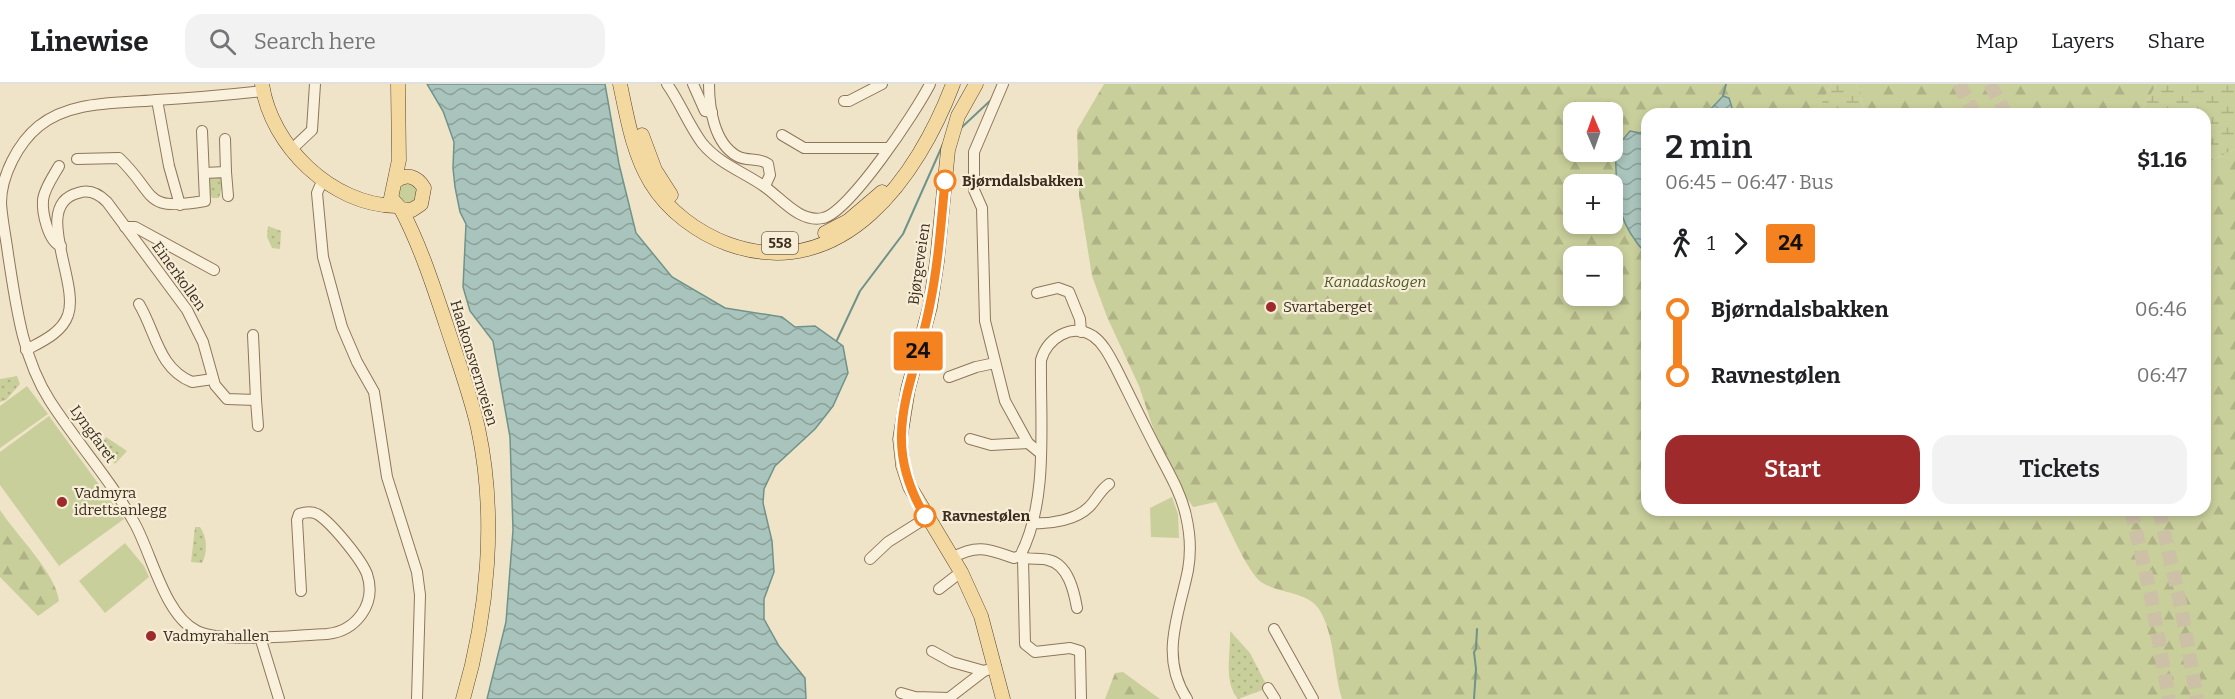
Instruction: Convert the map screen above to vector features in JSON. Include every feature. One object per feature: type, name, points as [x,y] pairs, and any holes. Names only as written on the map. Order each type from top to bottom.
[{"type":"main road","points":[[398,84],[400,137],[391,198],[399,207]]},
{"type":"main road","name":"558","points":[[620,84],[630,129],[646,174],[669,206],[699,230],[722,242],[754,251],[782,252],[810,247],[839,237],[861,223],[881,206],[904,179],[926,144],[953,84]]},
{"type":"main road","name":"558","points":[[629,84],[650,158],[659,178],[673,198],[716,230],[742,239],[775,243],[806,240],[821,234],[848,220],[874,200],[915,147],[944,84]]},
{"type":"main road","name":"Bjørgeveien","points":[[976,84],[963,105],[950,139],[930,307],[901,426],[901,451],[906,477],[926,518],[961,572],[981,616],[990,669],[1004,699]]},
{"type":"main road","points":[[263,88],[277,130],[292,150],[322,179],[363,201],[412,210],[421,204],[424,193],[400,137]]},
{"type":"main road","points":[[342,189],[370,194],[406,176],[417,179]]},
{"type":"main road","name":"Haakonsvernveien","points":[[421,204],[418,229],[422,253]]},
{"type":"main road","name":"Haakonsvernveien","points":[[399,207],[422,253],[471,401],[485,473],[487,543],[484,587],[471,672],[463,699]]},
{"type":"street","points":[[292,150],[312,130],[315,84]]},
{"type":"street","points":[[667,84],[703,144],[727,165],[765,186],[804,216],[823,219],[842,208],[912,117],[930,84]]},
{"type":"street","points":[[693,84],[705,111],[712,112]]},
{"type":"street","points":[[709,84],[716,130],[725,145],[738,156],[762,159],[768,164],[770,175],[765,186]]},
{"type":"street","points":[[844,101],[849,101],[882,84]]},
{"type":"street","points":[[1003,84],[974,152],[974,190],[982,208],[985,321],[1005,401],[1028,443],[1039,453]]},
{"type":"street","name":"Lyngfaret","points":[[263,88],[71,109],[40,125],[29,135],[16,153],[7,175],[1,202],[26,350],[50,401],[94,461],[135,524],[172,608],[182,621],[198,632],[226,637],[341,632],[354,625],[365,610],[370,589],[367,574],[359,559],[317,514],[309,512],[299,514],[297,520],[301,591]]},
{"type":"street","points":[[157,100],[169,166],[180,205]]},
{"type":"street","points":[[77,159],[119,158],[151,198],[166,206],[205,201],[202,131]]},
{"type":"street","points":[[782,135],[804,148],[888,148]]},
{"type":"street","points":[[225,138],[228,196]]},
{"type":"street","name":"Einerkollen","points":[[59,166],[43,200],[50,236],[54,243],[61,246]]},
{"type":"street","points":[[204,173],[226,172]]},
{"type":"street","points":[[322,179],[316,193],[325,266],[348,344],[374,392],[387,477],[417,572],[420,595],[417,699]]},
{"type":"street","name":"Einerkollen","points":[[26,350],[54,334],[69,314],[70,295],[56,219],[59,207],[66,198],[78,192],[94,193],[104,198],[187,310],[204,342],[213,379]]},
{"type":"street","name":"Einerkollen","points":[[125,227],[135,228],[214,270]]},
{"type":"street","points":[[1037,293],[1058,288],[1069,291],[1080,319],[1081,332]]},
{"type":"street","points":[[139,304],[157,347],[175,370],[192,382],[213,379],[219,391],[227,399],[256,400]]},
{"type":"street","points":[[1081,699],[1080,651],[1070,648],[1035,652],[1025,644],[1021,557],[1034,523],[1039,484],[1041,360],[1044,350],[1061,334],[1081,332],[1092,336],[1104,347],[1177,490],[1186,514],[1189,544],[1188,570],[1175,615],[1172,641],[1175,671],[1187,699]]},
{"type":"street","points":[[253,335],[258,426]]},
{"type":"street","points":[[949,377],[976,366],[995,363]]},
{"type":"street","points":[[970,439],[991,445],[1028,443]]},
{"type":"street","points":[[1034,523],[1054,522],[1078,514],[1089,507],[1108,484]]},
{"type":"street","points":[[870,559],[888,542],[926,518]]},
{"type":"street","points":[[952,558],[970,549],[979,548],[1014,558],[1048,560],[1056,563],[1074,590],[1077,608]]},
{"type":"street","points":[[939,589],[961,572]]},
{"type":"street","points":[[1274,629],[1313,699]]},
{"type":"street","points":[[260,637],[279,699]]},
{"type":"street","points":[[932,651],[959,665],[990,669]]},
{"type":"street","points":[[901,693],[950,698],[990,669]]},
{"type":"street","points":[[1268,688],[1275,699]]},
{"type":"green space","name":"Kanadaskogen","points":[[1104,84],[1832,84],[1821,108],[1732,108],[1729,99],[1723,96],[1712,108],[1641,108],[1641,136],[1623,145],[1623,102],[1563,102],[1563,162],[1616,162],[1616,174],[1563,174],[1563,234],[1623,234],[1623,218],[1628,230],[1641,248],[1641,516],[2211,516],[2211,161],[2235,149],[2235,699],[1342,699],[1331,641],[1319,609],[1307,599],[1261,582],[1249,568],[1216,502],[1193,507],[1182,491],[1153,428],[1139,386],[1107,317],[1092,276],[1079,195],[1077,130]]},
{"type":"green space","points":[[1832,84],[1856,84],[1864,108],[1821,108]]},
{"type":"green space","points":[[1856,84],[2157,84],[2143,108],[1864,108]]},
{"type":"green space","points":[[2157,84],[2235,84],[2235,149],[2211,161],[2211,108],[2143,108]]},
{"type":"green space","points":[[212,174],[219,174],[223,184],[219,198],[212,198],[207,188]]},
{"type":"green space","points":[[407,183],[414,186],[417,193],[414,200],[407,203],[400,200],[397,193],[400,186]]},
{"type":"green space","points":[[268,226],[281,231],[280,249],[272,248],[267,237]]},
{"type":"green space","points":[[17,376],[20,384],[6,400],[0,402],[0,379]]},
{"type":"green space","points":[[27,386],[48,414],[0,448],[0,406]]},
{"type":"green space","name":"Vadmyra idrettsanlegg","points":[[49,416],[124,519],[59,566],[0,485],[0,452]]},
{"type":"green space","points":[[96,436],[104,440],[106,437],[127,451],[115,464],[93,439]]},
{"type":"green space","points":[[1172,497],[1178,514],[1179,538],[1151,537],[1150,508]]},
{"type":"green space","points":[[0,510],[43,566],[56,590],[59,601],[38,616],[0,577]]},
{"type":"green space","points":[[195,527],[200,527],[205,540],[206,549],[202,563],[191,562]]},
{"type":"green space","points":[[125,543],[144,566],[149,577],[105,613],[79,581]]},
{"type":"green space","points":[[1230,631],[1250,653],[1268,688],[1238,699],[1233,692],[1229,675]]},
{"type":"green space","points":[[1123,672],[1160,699],[1105,699],[1115,673]]},
{"type":"water","points":[[427,84],[605,84],[619,164],[636,233],[672,277],[725,308],[782,317],[795,327],[815,326],[843,346],[848,373],[833,406],[815,429],[775,466],[764,489],[763,503],[772,541],[774,572],[764,599],[764,619],[779,646],[805,678],[806,699],[487,699],[506,622],[513,530],[510,437],[493,341],[470,311],[463,287],[466,224],[460,212],[455,187],[454,142],[443,111]]},
{"type":"water","points":[[1723,96],[1729,98],[1732,108],[1712,108]]},
{"type":"water","points":[[1630,131],[1641,133],[1641,248],[1623,218],[1623,174],[1616,174],[1616,162],[1623,162],[1623,139]]},
{"type":"waterway","points":[[1723,96],[1726,84]]},
{"type":"waterway","points":[[961,128],[992,99]]},
{"type":"waterway","points":[[837,340],[860,291],[903,234],[943,144]]},
{"type":"waterway","points":[[1474,699],[1476,669],[1474,652],[1477,629]]},
{"type":"tunnel","points":[[1959,84],[1972,108]]},
{"type":"tunnel","points":[[1990,84],[2003,108]]},
{"type":"tunnel","points":[[2132,516],[2151,596],[2169,699]]},
{"type":"tunnel","points":[[2160,516],[2181,607],[2197,699]]},
{"type":"bus line","name":"24","points":[[925,516],[906,477],[900,439],[908,389],[930,307],[945,181]]},
{"type":"place","name":"Bjørndalsbakken","points":[[945,181]]},
{"type":"place","name":"Svartaberget","points":[[1271,307]]},
{"type":"place","name":"Vadmyra idrettsanlegg","points":[[62,502]]},
{"type":"place","name":"Ravnestølen","points":[[925,516]]},
{"type":"place","name":"Vadmyrahallen","points":[[151,636]]}]
